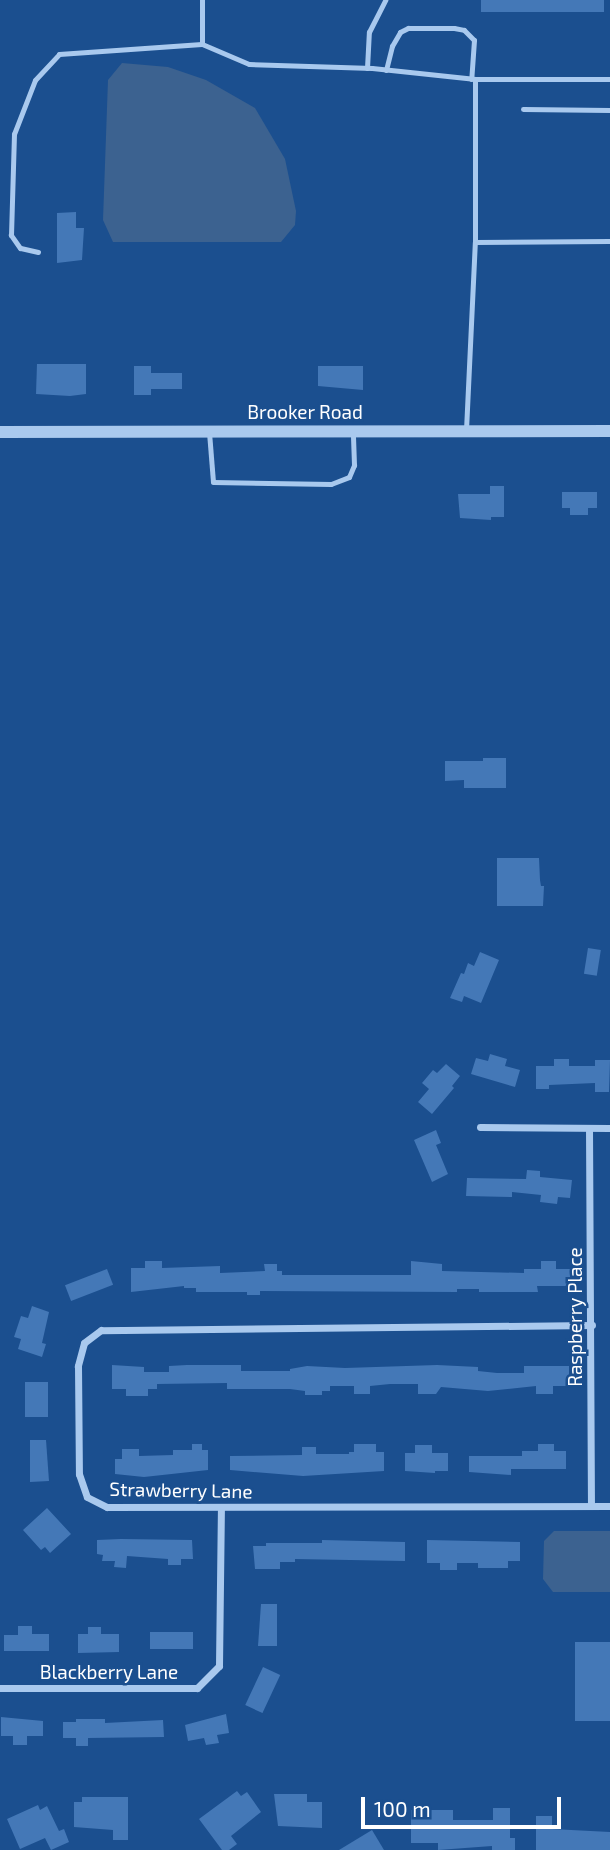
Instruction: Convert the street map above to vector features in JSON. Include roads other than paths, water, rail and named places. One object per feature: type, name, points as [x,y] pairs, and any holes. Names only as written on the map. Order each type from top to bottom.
[{"type":"street","name":"Brooker Road","points":[[0,432],[610,431]]},
{"type":"street","points":[[480,1127],[610,1128]]},
{"type":"street","name":"Raspberry Place","points":[[589,1128],[592,1506]]},
{"type":"street","name":"Strawberry Lane","points":[[592,1325],[109,1329],[94,1332],[84,1343],[78,1366],[79,1474],[83,1492],[92,1501],[107,1507],[610,1506]]},
{"type":"street","name":"Blackberry Lane","points":[[0,1688],[197,1688],[219,1666],[221,1508]]},
{"type":"lane","points":[[202,0],[202,44]]},
{"type":"lane","points":[[367,68],[369,32],[385,0]]},
{"type":"lane","points":[[386,70],[392,46],[400,32],[408,28],[454,27],[464,30],[474,40],[475,242],[466,430]]},
{"type":"lane","points":[[38,252],[20,248],[11,235],[14,134],[35,80],[59,54],[202,44],[249,64],[367,68],[473,79],[610,79]]},
{"type":"lane","points":[[523,109],[610,110]]},
{"type":"lane","points":[[475,242],[610,241]]},
{"type":"lane","points":[[209,432],[214,482],[331,484],[349,477],[354,466],[353,431]]},
{"type":"water","points":[[122,63],[168,67],[206,80],[255,108],[285,159],[296,211],[295,225],[281,242],[113,242],[103,220],[108,80]]},
{"type":"water","points":[[554,1531],[610,1531],[610,1592],[553,1592],[543,1579],[544,1541]]}]
